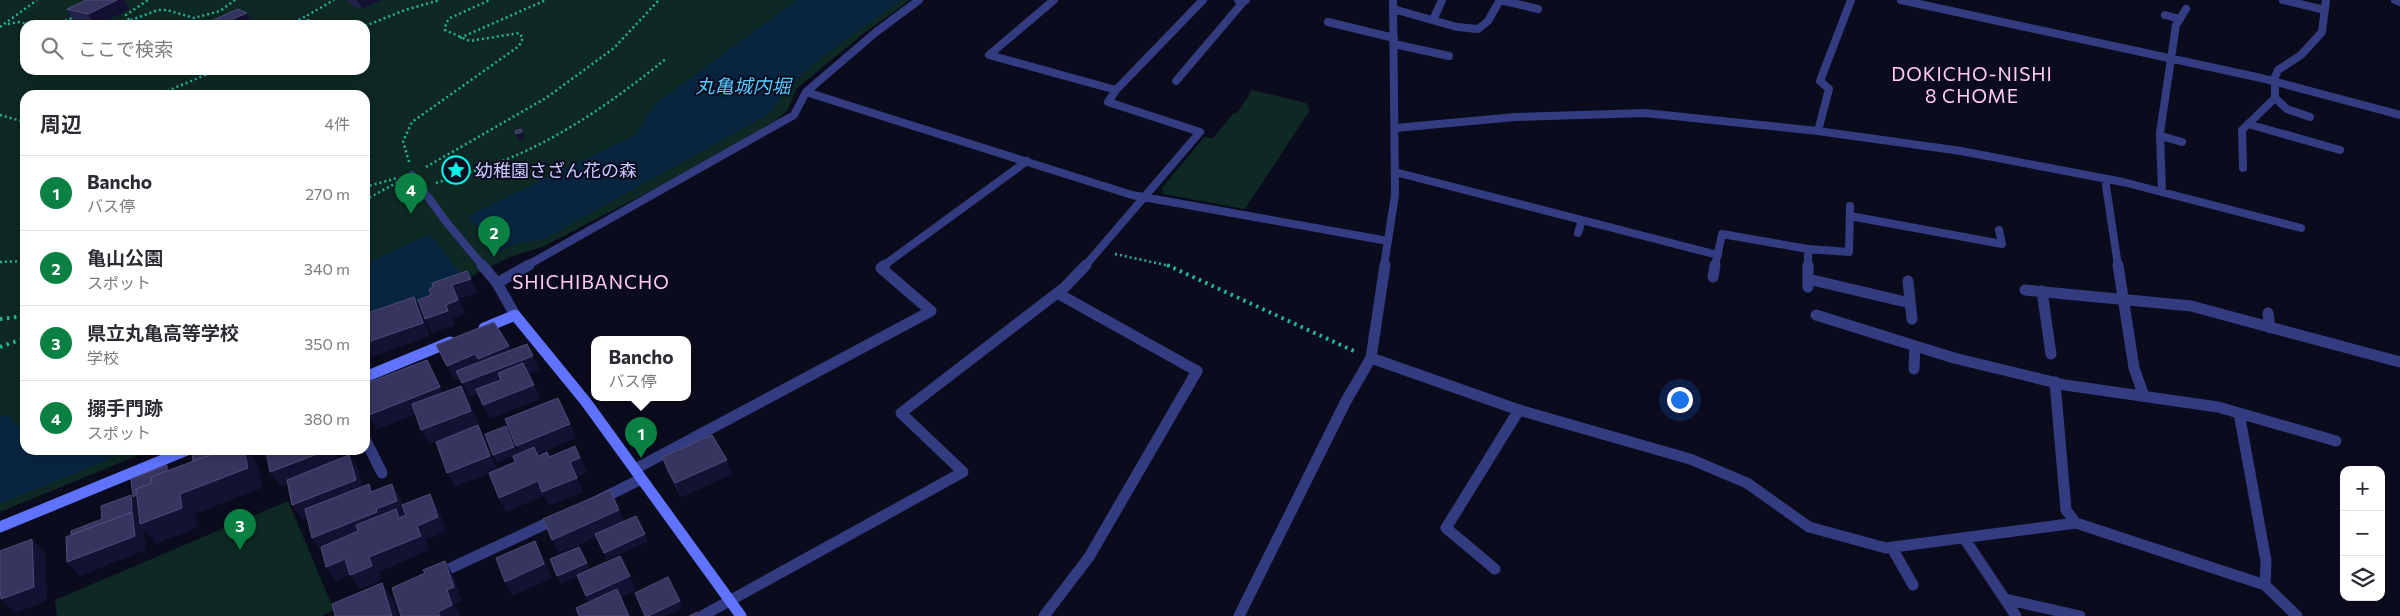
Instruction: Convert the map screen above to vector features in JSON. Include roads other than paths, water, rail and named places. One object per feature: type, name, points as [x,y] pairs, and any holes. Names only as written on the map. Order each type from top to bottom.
[{"type":"street","points":[[497,283],[794,116],[806,92],[876,32],[919,0]]},
{"type":"street","points":[[1054,0],[989,55],[1116,90]]},
{"type":"street","points":[[702,616],[963,472],[900,413],[1057,293],[1100,250],[1200,132],[1108,102],[1116,90],[1203,0]]},
{"type":"street","points":[[1176,82],[1243,0]]},
{"type":"street","points":[[1239,616],[1346,401],[1371,358],[1395,195],[1396,128],[1393,0]]},
{"type":"street","points":[[1433,20],[1442,0]]},
{"type":"street","points":[[1393,10],[1457,27],[1478,28],[1488,22],[1500,0],[1538,9]]},
{"type":"street","points":[[1818,131],[1829,89],[1820,80],[1851,0]]},
{"type":"street","points":[[1901,0],[2275,82],[2400,115]]},
{"type":"street","points":[[2283,0],[2325,10]]},
{"type":"street","points":[[2243,168],[2242,130],[2275,98],[2275,82],[2278,70],[2301,55],[2322,32],[2326,0]]},
{"type":"street","points":[[2394,0],[2400,2]]},
{"type":"street","points":[[2162,192],[2161,136],[2176,25],[2186,8]]},
{"type":"street","points":[[2166,15],[2180,19]]},
{"type":"street","points":[[1328,22],[1449,56]]},
{"type":"street","points":[[806,92],[1144,197],[1388,240]]},
{"type":"street","points":[[2275,98],[2287,109],[2310,117]]},
{"type":"street","points":[[1396,128],[1514,117],[1645,113],[1818,131],[1961,151],[2105,179],[2301,228]]},
{"type":"street","points":[[2248,124],[2340,150]]},
{"type":"street","points":[[2161,136],[2182,142]]},
{"type":"street","points":[[591,503],[638,474],[931,311],[881,268],[1028,161]]},
{"type":"street","points":[[1395,172],[1718,255]]},
{"type":"street","points":[[412,174],[447,223],[485,266],[515,315],[586,402],[741,616]]},
{"type":"street","points":[[2105,179],[2134,368],[2144,396]]},
{"type":"street","points":[[1508,201],[1512,190]]},
{"type":"street","points":[[1713,277],[1722,234],[1808,249],[1849,252],[1850,211],[2002,244],[1999,230]]},
{"type":"street","points":[[1578,233],[1582,220]]},
{"type":"street","points":[[1808,249],[1808,283],[1910,303]]},
{"type":"street","points":[[1908,281],[1912,319]]},
{"type":"street","points":[[2026,290],[2191,306],[2400,362]]},
{"type":"street","points":[[2042,291],[2051,354]]},
{"type":"street","points":[[1044,616],[1089,557],[1197,371],[1057,293]]},
{"type":"street","points":[[2268,313],[2270,328]]},
{"type":"street","points":[[370,375],[515,315]]},
{"type":"street","points":[[1816,315],[1954,358],[2055,382],[2218,407],[2336,441]]},
{"type":"street","points":[[1914,369],[1915,346]]},
{"type":"street","points":[[1371,358],[1519,410],[1690,459],[1747,483],[1809,527],[1892,548],[2076,523],[2265,585],[2298,616]]},
{"type":"street","points":[[2055,382],[2066,510],[2076,523]]},
{"type":"street","points":[[1494,569],[1446,528],[1519,410]]},
{"type":"street","points":[[2239,413],[2266,561],[2265,585]]},
{"type":"street","points":[[370,449],[382,473]]},
{"type":"street","points":[[0,527],[175,455]]},
{"type":"street","points":[[428,578],[564,516]]},
{"type":"street","points":[[1964,538],[2016,616]]},
{"type":"street","points":[[1892,548],[1913,585]]},
{"type":"street","points":[[2005,599],[2080,616]]},
{"type":"water","name":"丸亀城内堀","points":[[797,0],[901,0],[813,65],[796,80],[769,114],[542,240],[516,243],[498,253],[468,216],[635,135],[656,103]]},
{"type":"water","points":[[429,234],[462,275],[422,299],[370,323],[370,262]]},
{"type":"water","points":[[8,415],[15,425],[20,426],[20,455],[119,455],[0,504],[0,417]]},
{"type":"place","name":"幼稚園さざん花の森","points":[[456,170]]},
{"type":"place","name":"搦手門跡","points":[[411,214]]},
{"type":"place","name":"亀山公園","points":[[494,257]]},
{"type":"place","name":"Bancho","points":[[641,458]]},
{"type":"place","name":"県立丸亀高等学校","points":[[240,550]]},
{"type":"district","name":"DOKICHO-NISHI 8 CHOME","points":[[1972,84]]},
{"type":"district","name":"SHICHIBANCHO","points":[[591,281]]}]
